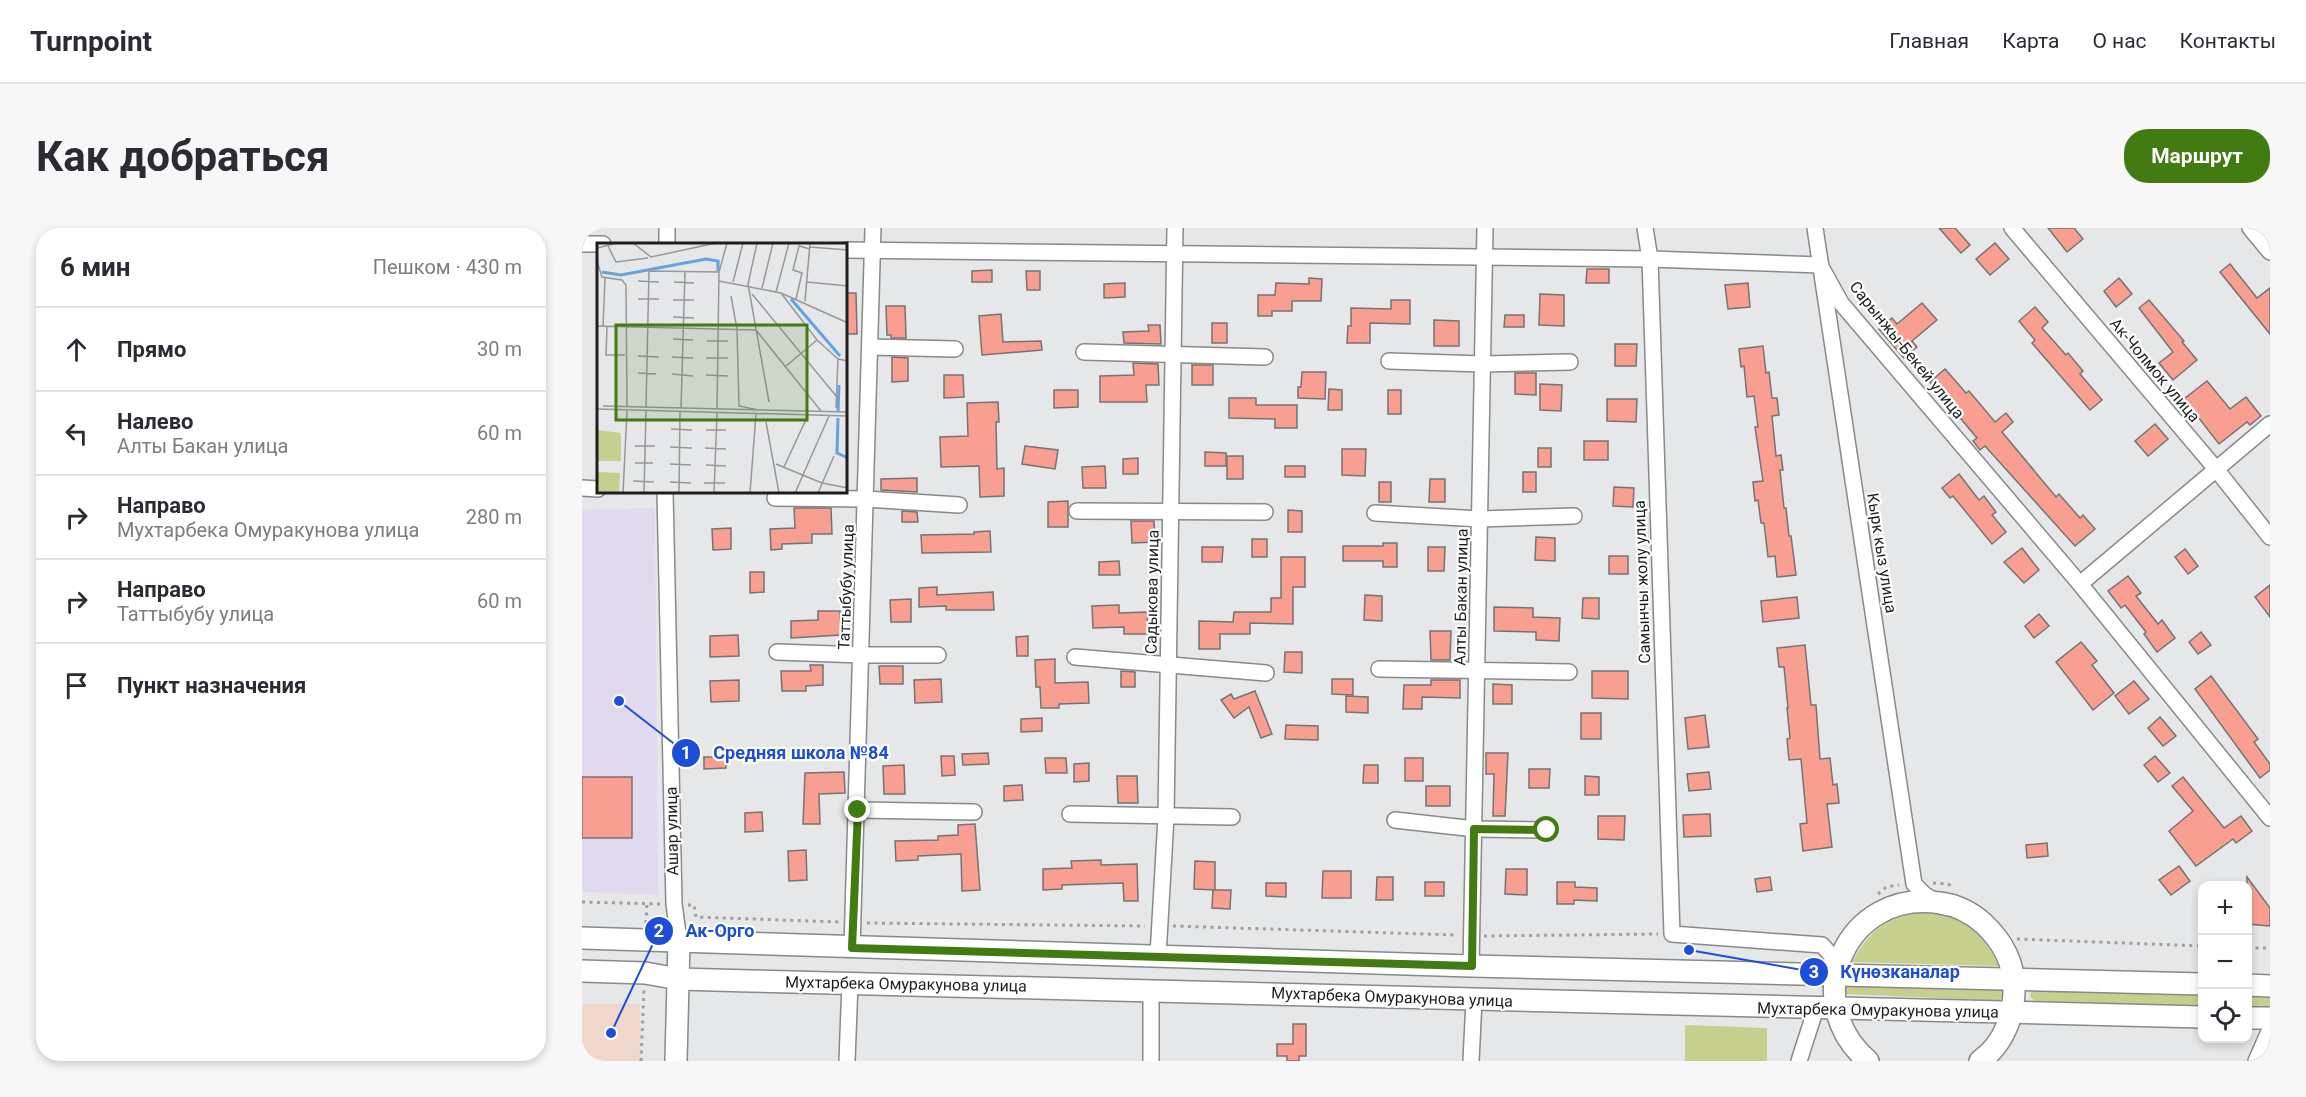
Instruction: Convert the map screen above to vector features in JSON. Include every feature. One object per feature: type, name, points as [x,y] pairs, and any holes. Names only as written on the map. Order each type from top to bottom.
[{"type":"main road","points":[[1868,1061],[1848,1039],[1840,1024],[1826,1008],[1843,951],[1856,931],[1882,911],[1912,902],[1934,892],[1979,920],[1992,932],[2006,954],[2014,980],[2012,1013],[2006,1030],[1996,1045],[1980,1061]]},
{"type":"main road","name":"Мухтарбека Омуракунова улица","points":[[582,938],[1472,966],[2198,984]]},
{"type":"main road","name":"Ашар улица","points":[[676,1061],[679,941]]},
{"type":"main road","name":"Мухтарбека Омуракунова улица","points":[[582,971],[645,973],[679,979],[2198,1017]]},
{"type":"main road","points":[[2252,986],[2270,986]]},
{"type":"main road","points":[[2252,1018],[2270,1018]]},
{"type":"street","name":"Таттыбубу улица","points":[[852,948],[858,810],[873,228]]},
{"type":"street","name":"Садыкова улица","points":[[1158,956],[1166,817],[1175,228]]},
{"type":"street","name":"Алты Бакан улица","points":[[1472,966],[1485,228]]},
{"type":"street","name":"Самынчы жолу улица","points":[[1645,228],[1650,259],[1672,934],[1822,945],[1831,955],[1835,974]]},
{"type":"street","name":"Кырк кыз улица","points":[[1815,228],[1914,884]]},
{"type":"street","name":"Ак-Чолмок улица","points":[[2012,228],[2216,469],[2270,537]]},
{"type":"street","points":[[2250,228],[2270,252]]},
{"type":"street","points":[[848,250],[1650,259],[1820,265]]},
{"type":"street","name":"Сарынжы-Бекей улица","points":[[1820,265],[1841,303],[2080,584],[2270,818]]},
{"type":"street","points":[[870,347],[955,349]]},
{"type":"street","points":[[1084,352],[1265,357]]},
{"type":"street","points":[[1389,362],[1483,364],[1570,362]]},
{"type":"street","points":[[2080,584],[2270,424]]},
{"type":"street","points":[[582,488],[597,489]]},
{"type":"street","name":"Ашар улица","points":[[665,494],[674,904],[679,941]]},
{"type":"street","points":[[775,498],[866,499],[958,505]]},
{"type":"street","points":[[1077,511],[1265,512]]},
{"type":"street","points":[[1375,513],[1480,519],[1574,516]]},
{"type":"street","points":[[777,652],[938,655]]},
{"type":"street","points":[[1075,657],[1266,673]]},
{"type":"street","points":[[1379,669],[1569,672]]},
{"type":"street","points":[[858,810],[974,812]]},
{"type":"street","points":[[1070,814],[1232,817]]},
{"type":"street","points":[[1395,820],[1474,829],[1547,830]]},
{"type":"street","points":[[1897,905],[1914,884],[1925,895],[1934,892]]},
{"type":"street","points":[[847,1061],[850,983]]},
{"type":"street","points":[[1150,990],[1150,1061]]},
{"type":"street","points":[[1471,1061],[1474,1000]]},
{"type":"street","points":[[1799,1061],[1826,1008]]},
{"type":"street","points":[[2256,1061],[2270,1029]]},
{"type":"path","points":[[1934,892],[1948,884],[1958,890]]},
{"type":"path","points":[[582,902],[663,904]]},
{"type":"path","points":[[646,928],[647,904]]},
{"type":"path","points":[[2015,939],[2198,946]]},
{"type":"path","points":[[2252,948],[2270,948]]},
{"type":"path","points":[[642,1061],[645,979]]},
{"type":"shaded area","points":[[655,508],[658,895],[582,892],[582,510]]},
{"type":"shaded area","points":[[582,1004],[640,1004],[641,1061],[582,1061]]},
{"type":"green space","points":[[1927,912],[1953,918],[1971,928],[1986,943],[1999,966],[1852,962],[1867,940],[1882,926],[1901,917]]},
{"type":"green space","points":[[1845,983],[2003,988],[2005,995],[2000,1000],[1985,1000],[1844,994]]},
{"type":"green space","points":[[2032,988],[2198,991],[2198,1006],[2037,1002],[2030,997]]},
{"type":"green space","points":[[2252,992],[2270,993],[2270,1008],[2252,1007]]},
{"type":"green space","points":[[1685,1025],[1767,1028],[1767,1061],[1685,1061]]},
{"type":"building","points":[[1939,228],[1955,228],[1970,245],[1961,253]]},
{"type":"building","points":[[2048,228],[2074,228],[2083,239],[2067,252]]},
{"type":"building","points":[[1995,243],[2009,259],[1990,275],[1976,259]]},
{"type":"building","points":[[2230,264],[2257,298],[2270,288],[2270,334],[2220,272]]},
{"type":"building","points":[[1587,269],[1609,269],[1609,283],[1586,283]]},
{"type":"building","points":[[992,270],[992,282],[972,282],[972,271]]},
{"type":"building","points":[[1026,271],[1040,271],[1040,290],[1027,290]]},
{"type":"building","points":[[1309,278],[1322,279],[1321,301],[1292,301],[1292,311],[1272,311],[1272,316],[1258,316],[1258,295],[1275,295],[1276,283],[1309,284]]},
{"type":"building","points":[[2119,278],[2132,294],[2116,307],[2104,291]]},
{"type":"building","points":[[1125,283],[1125,297],[1104,298],[1104,284]]},
{"type":"building","points":[[1748,283],[1750,307],[1728,309],[1725,285]]},
{"type":"building","points":[[848,293],[856,293],[857,334],[848,334]]},
{"type":"building","points":[[1540,294],[1564,295],[1564,326],[1539,325]]},
{"type":"building","points":[[1391,300],[1410,300],[1410,324],[1370,323],[1370,343],[1347,343],[1348,326],[1351,326],[1351,308],[1391,309]]},
{"type":"building","points":[[2149,300],[2197,360],[2173,380],[2159,363],[2173,352],[2139,308]]},
{"type":"building","points":[[1922,303],[1937,320],[1912,341],[1917,347],[1904,358],[1879,329],[1892,318],[1897,324]]},
{"type":"building","points":[[886,306],[905,306],[906,338],[891,338],[891,335],[887,335]]},
{"type":"building","points":[[2035,307],[2048,322],[2042,328],[2083,371],[2080,374],[2102,400],[2090,410],[2032,343],[2035,340],[2019,321]]},
{"type":"building","points":[[1001,314],[1003,342],[1041,341],[1042,350],[982,355],[979,316]]},
{"type":"building","points":[[1505,315],[1524,315],[1524,327],[1504,327]]},
{"type":"building","points":[[1434,320],[1459,321],[1459,346],[1434,346]]},
{"type":"building","points":[[1212,323],[1227,323],[1227,343],[1212,343]]},
{"type":"building","points":[[1148,325],[1160,325],[1161,344],[1124,343],[1123,332],[1149,331]]},
{"type":"building","points":[[1615,344],[1637,344],[1636,366],[1615,366]]},
{"type":"building","points":[[1763,346],[1772,398],[1777,398],[1779,415],[1772,416],[1776,456],[1781,455],[1783,470],[1780,470],[1784,508],[1786,508],[1796,575],[1777,577],[1775,556],[1768,557],[1764,523],[1761,523],[1758,500],[1755,501],[1753,482],[1763,481],[1755,427],[1758,427],[1754,396],[1747,397],[1744,366],[1741,367],[1739,349]]},
{"type":"building","points":[[892,357],[908,358],[908,381],[892,382]]},
{"type":"building","points":[[1133,363],[1158,364],[1159,385],[1146,385],[1147,402],[1100,402],[1100,376],[1134,375]]},
{"type":"building","points":[[1192,365],[1213,365],[1213,385],[1192,385]]},
{"type":"building","points":[[1945,369],[1966,393],[1969,391],[1995,422],[2006,413],[2013,422],[2002,432],[2056,497],[2059,494],[2080,518],[2083,515],[2095,529],[2075,546],[1985,446],[1980,450],[1973,441],[1977,438],[1930,382]]},
{"type":"building","points":[[1302,372],[1326,372],[1325,399],[1298,398]]},
{"type":"building","points":[[1515,373],[1536,373],[1536,395],[1515,394]]},
{"type":"building","points":[[944,375],[963,375],[964,397],[944,398]]},
{"type":"building","points":[[2207,381],[2230,409],[2246,397],[2261,416],[2250,425],[2247,422],[2219,444],[2184,399]]},
{"type":"building","points":[[1540,384],[1562,385],[1561,411],[1540,410]]},
{"type":"building","points":[[1329,389],[1342,390],[1342,410],[1328,410]]},
{"type":"building","points":[[1054,390],[1078,390],[1078,407],[1054,408]]},
{"type":"building","points":[[1388,390],[1401,390],[1401,414],[1388,414]]},
{"type":"building","points":[[1229,398],[1256,398],[1256,405],[1297,405],[1297,428],[1275,428],[1275,419],[1229,418]]},
{"type":"building","points":[[1607,399],[1637,399],[1636,422],[1607,421]]},
{"type":"building","points":[[998,402],[997,469],[1004,468],[1004,496],[980,497],[979,466],[941,467],[940,437],[968,436],[967,403]]},
{"type":"building","points":[[2155,424],[2168,439],[2148,456],[2135,441]]},
{"type":"building","points":[[1584,441],[1608,441],[1608,460],[1584,460]]},
{"type":"building","points":[[1025,446],[1058,450],[1055,469],[1022,464]]},
{"type":"building","points":[[1538,448],[1551,448],[1551,467],[1538,467]]},
{"type":"building","points":[[1342,449],[1366,449],[1365,476],[1342,475]]},
{"type":"building","points":[[1205,452],[1226,453],[1226,466],[1205,466]]},
{"type":"building","points":[[1227,456],[1243,456],[1243,479],[1227,479]]},
{"type":"building","points":[[1138,458],[1138,474],[1123,474],[1123,459]]},
{"type":"building","points":[[1105,466],[1106,488],[1083,488],[1082,467]]},
{"type":"building","points":[[1285,466],[1305,466],[1305,477],[1285,477]]},
{"type":"building","points":[[1523,472],[1536,472],[1536,492],[1523,492]]},
{"type":"building","points":[[1959,474],[1979,500],[1984,496],[1996,512],[1992,515],[2006,532],[1992,544],[1953,496],[1950,498],[1942,488]]},
{"type":"building","points":[[917,478],[917,492],[881,490],[881,479]]},
{"type":"building","points":[[1430,479],[1445,479],[1445,502],[1429,502]]},
{"type":"building","points":[[1379,482],[1391,482],[1391,502],[1379,502]]},
{"type":"building","points":[[1614,487],[1634,488],[1633,507],[1613,506]]},
{"type":"building","points":[[1068,501],[1068,527],[1048,527],[1048,502]]},
{"type":"building","points":[[794,508],[831,508],[832,534],[812,534],[812,543],[782,544],[782,549],[771,550],[770,529],[795,528]]},
{"type":"building","points":[[1288,510],[1302,511],[1302,532],[1288,532]]},
{"type":"building","points":[[902,511],[917,512],[918,522],[902,522]]},
{"type":"building","points":[[1131,521],[1154,521],[1155,542],[1132,543]]},
{"type":"building","points":[[731,528],[731,549],[713,550],[712,529]]},
{"type":"building","points":[[990,531],[991,552],[922,553],[921,535],[974,534],[974,532]]},
{"type":"building","points":[[1536,537],[1555,538],[1555,561],[1535,560]]},
{"type":"building","points":[[1252,539],[1267,539],[1267,557],[1252,557]]},
{"type":"building","points":[[1383,543],[1397,543],[1397,567],[1383,567],[1383,561],[1343,561],[1343,546],[1383,546]]},
{"type":"building","points":[[1202,547],[1223,547],[1222,562],[1202,562]]},
{"type":"building","points":[[1428,547],[1445,547],[1444,571],[1428,571]]},
{"type":"building","points":[[2022,548],[2039,570],[2024,583],[2004,562]]},
{"type":"building","points":[[2185,549],[2198,566],[2188,574],[2175,557]]},
{"type":"building","points":[[1609,556],[1628,556],[1628,574],[1609,574]]},
{"type":"building","points":[[1281,557],[1305,557],[1305,587],[1293,587],[1293,624],[1250,623],[1250,634],[1220,634],[1220,649],[1199,649],[1199,621],[1233,622],[1234,612],[1271,612],[1271,598],[1281,598]]},
{"type":"building","points":[[1119,561],[1120,575],[1099,575],[1099,562]]},
{"type":"building","points":[[750,572],[764,572],[764,592],[750,593]]},
{"type":"building","points":[[2128,576],[2141,593],[2136,596],[2158,624],[2162,620],[2175,638],[2157,652],[2144,634],[2146,632],[2125,605],[2121,608],[2108,591]]},
{"type":"building","points":[[2270,585],[2270,617],[2255,597]]},
{"type":"building","points":[[937,587],[937,595],[993,592],[994,610],[946,610],[946,606],[919,607],[919,588]]},
{"type":"building","points":[[1365,595],[1382,596],[1382,621],[1364,620]]},
{"type":"building","points":[[1797,597],[1799,618],[1763,622],[1761,601]]},
{"type":"building","points":[[1583,598],[1599,598],[1599,619],[1582,618]]},
{"type":"building","points":[[911,599],[911,622],[891,622],[890,600]]},
{"type":"building","points":[[1119,605],[1119,613],[1147,612],[1148,634],[1124,634],[1124,627],[1093,628],[1092,606]]},
{"type":"building","points":[[1494,607],[1533,608],[1533,617],[1560,618],[1559,641],[1536,640],[1536,632],[1494,631]]},
{"type":"building","points":[[818,611],[840,611],[841,635],[791,638],[791,621],[818,620]]},
{"type":"building","points":[[2039,614],[2049,626],[2034,638],[2025,626]]},
{"type":"building","points":[[1430,631],[1451,631],[1450,660],[1431,660]]},
{"type":"building","points":[[2201,632],[2211,645],[2198,654],[2189,642]]},
{"type":"building","points":[[738,635],[739,656],[710,657],[710,636]]},
{"type":"building","points":[[1028,636],[1028,656],[1017,656],[1016,637]]},
{"type":"building","points":[[2081,642],[2097,661],[2092,665],[2114,693],[2093,710],[2056,662]]},
{"type":"building","points":[[1805,645],[1811,705],[1816,705],[1820,759],[1830,758],[1833,785],[1837,784],[1839,803],[1827,804],[1832,847],[1803,851],[1800,824],[1807,823],[1801,759],[1789,760],[1787,739],[1790,738],[1784,667],[1779,667],[1777,648]]},
{"type":"building","points":[[1285,652],[1302,652],[1302,673],[1284,672]]},
{"type":"building","points":[[1055,659],[1055,683],[1088,682],[1089,703],[1059,704],[1059,708],[1041,708],[1040,687],[1036,687],[1035,660]]},
{"type":"building","points":[[810,665],[823,665],[823,685],[806,686],[806,691],[782,691],[781,671],[811,671]]},
{"type":"building","points":[[879,666],[903,666],[903,684],[880,684]]},
{"type":"building","points":[[1121,671],[1135,672],[1135,687],[1121,687]]},
{"type":"building","points":[[1592,671],[1628,671],[1628,699],[1592,698]]},
{"type":"building","points":[[2211,676],[2258,739],[2254,742],[2270,764],[2270,770],[2260,778],[2195,689]]},
{"type":"building","points":[[941,679],[942,702],[915,703],[914,680]]},
{"type":"building","points":[[1332,679],[1353,679],[1353,695],[1332,694]]},
{"type":"building","points":[[739,680],[739,701],[711,702],[710,681]]},
{"type":"building","points":[[1431,680],[1460,680],[1460,698],[1422,697],[1422,709],[1403,709],[1404,685],[1431,685]]},
{"type":"building","points":[[2134,681],[2149,699],[2129,714],[2115,696]]},
{"type":"building","points":[[1493,684],[1512,685],[1512,704],[1493,704]]},
{"type":"building","points":[[1255,691],[1272,734],[1261,738],[1249,707],[1234,718],[1221,700],[1231,694],[1234,699]]},
{"type":"building","points":[[1346,696],[1368,697],[1368,713],[1346,712]]},
{"type":"building","points":[[1581,713],[1601,713],[1601,739],[1581,739]]},
{"type":"building","points":[[1705,715],[1709,747],[1688,749],[1685,718]]},
{"type":"building","points":[[2160,717],[2176,736],[2163,746],[2148,728]]},
{"type":"building","points":[[1042,718],[1042,731],[1021,732],[1021,719]]},
{"type":"building","points":[[1286,725],[1318,726],[1318,740],[1285,739]]},
{"type":"building","points":[[988,753],[989,764],[963,765],[962,754]]},
{"type":"building","points":[[1486,753],[1508,753],[1505,816],[1493,816],[1494,774],[1486,774]]},
{"type":"building","points":[[941,756],[954,756],[955,775],[942,776]]},
{"type":"building","points":[[2155,756],[2170,773],[2158,782],[2144,765]]},
{"type":"building","points":[[704,757],[726,757],[726,768],[704,769]]},
{"type":"building","points":[[1045,758],[1066,758],[1067,773],[1046,773]]},
{"type":"building","points":[[1405,758],[1423,758],[1423,781],[1405,781]]},
{"type":"building","points":[[1089,763],[1089,781],[1074,782],[1074,764]]},
{"type":"building","points":[[904,765],[905,794],[884,794],[883,766]]},
{"type":"building","points":[[1364,765],[1378,765],[1378,783],[1363,783]]},
{"type":"building","points":[[1529,769],[1550,769],[1549,788],[1529,788]]},
{"type":"building","points":[[844,772],[845,793],[819,794],[820,824],[803,824],[805,773]]},
{"type":"building","points":[[1709,772],[1711,789],[1689,791],[1687,774]]},
{"type":"building","points":[[1117,776],[1137,776],[1138,803],[1118,803]]},
{"type":"building","points":[[1585,776],[1599,777],[1599,795],[1585,795]]},
{"type":"building","points":[[582,777],[632,777],[632,838],[582,838]]},
{"type":"building","points":[[2183,777],[2224,828],[2241,816],[2252,831],[2236,843],[2233,839],[2196,866],[2169,831],[2193,811],[2172,786]]},
{"type":"building","points":[[1022,785],[1023,800],[1004,801],[1004,786]]},
{"type":"building","points":[[1426,786],[1450,786],[1450,806],[1426,806]]},
{"type":"building","points":[[762,812],[763,831],[745,832],[745,813]]},
{"type":"building","points":[[1710,814],[1711,836],[1684,837],[1683,815]]},
{"type":"building","points":[[1598,816],[1625,816],[1624,840],[1598,839]]},
{"type":"building","points":[[975,824],[980,890],[962,891],[961,854],[918,856],[918,860],[896,861],[895,841],[938,840],[938,836],[958,835],[958,825]]},
{"type":"building","points":[[2047,843],[2048,856],[2027,858],[2026,845]]},
{"type":"building","points":[[806,850],[807,880],[789,881],[788,851]]},
{"type":"building","points":[[1101,860],[1101,865],[1137,864],[1138,901],[1124,901],[1123,883],[1062,885],[1062,889],[1043,890],[1043,869],[1072,868],[1071,861]]},
{"type":"building","points":[[1195,861],[1215,862],[1215,890],[1194,889]]},
{"type":"building","points":[[2179,866],[2190,881],[2171,895],[2159,880]]},
{"type":"building","points":[[1506,869],[1527,869],[1527,895],[1505,894]]},
{"type":"building","points":[[1323,871],[1351,871],[1351,898],[1322,898]]},
{"type":"building","points":[[1377,877],[1393,877],[1393,900],[1376,900]]},
{"type":"building","points":[[1770,877],[1772,890],[1757,892],[1755,879]]},
{"type":"building","points":[[1425,882],[1444,882],[1444,896],[1425,896]]},
{"type":"building","points":[[1557,882],[1575,882],[1575,887],[1597,888],[1597,901],[1574,900],[1574,904],[1557,904]]},
{"type":"building","points":[[1266,883],[1286,883],[1286,897],[1266,896]]},
{"type":"building","points":[[2252,884],[2270,908],[2270,926],[2252,924]]},
{"type":"building","points":[[1213,890],[1231,890],[1230,909],[1212,908]]},
{"type":"building","points":[[1293,1024],[1306,1024],[1306,1056],[1299,1056],[1299,1061],[1287,1061],[1287,1056],[1277,1056],[1277,1044],[1293,1044]]},
{"type":"place","name":"Средняя школа №84","points":[[619,701]]},
{"type":"place","name":"Күнөзканалар","points":[[1689,950]]},
{"type":"place","name":"Ак-Орго","points":[[611,1033]]},
{"type":"route","points":[[858,810],[852,948],[1472,966],[1474,829],[1547,830]]}]
